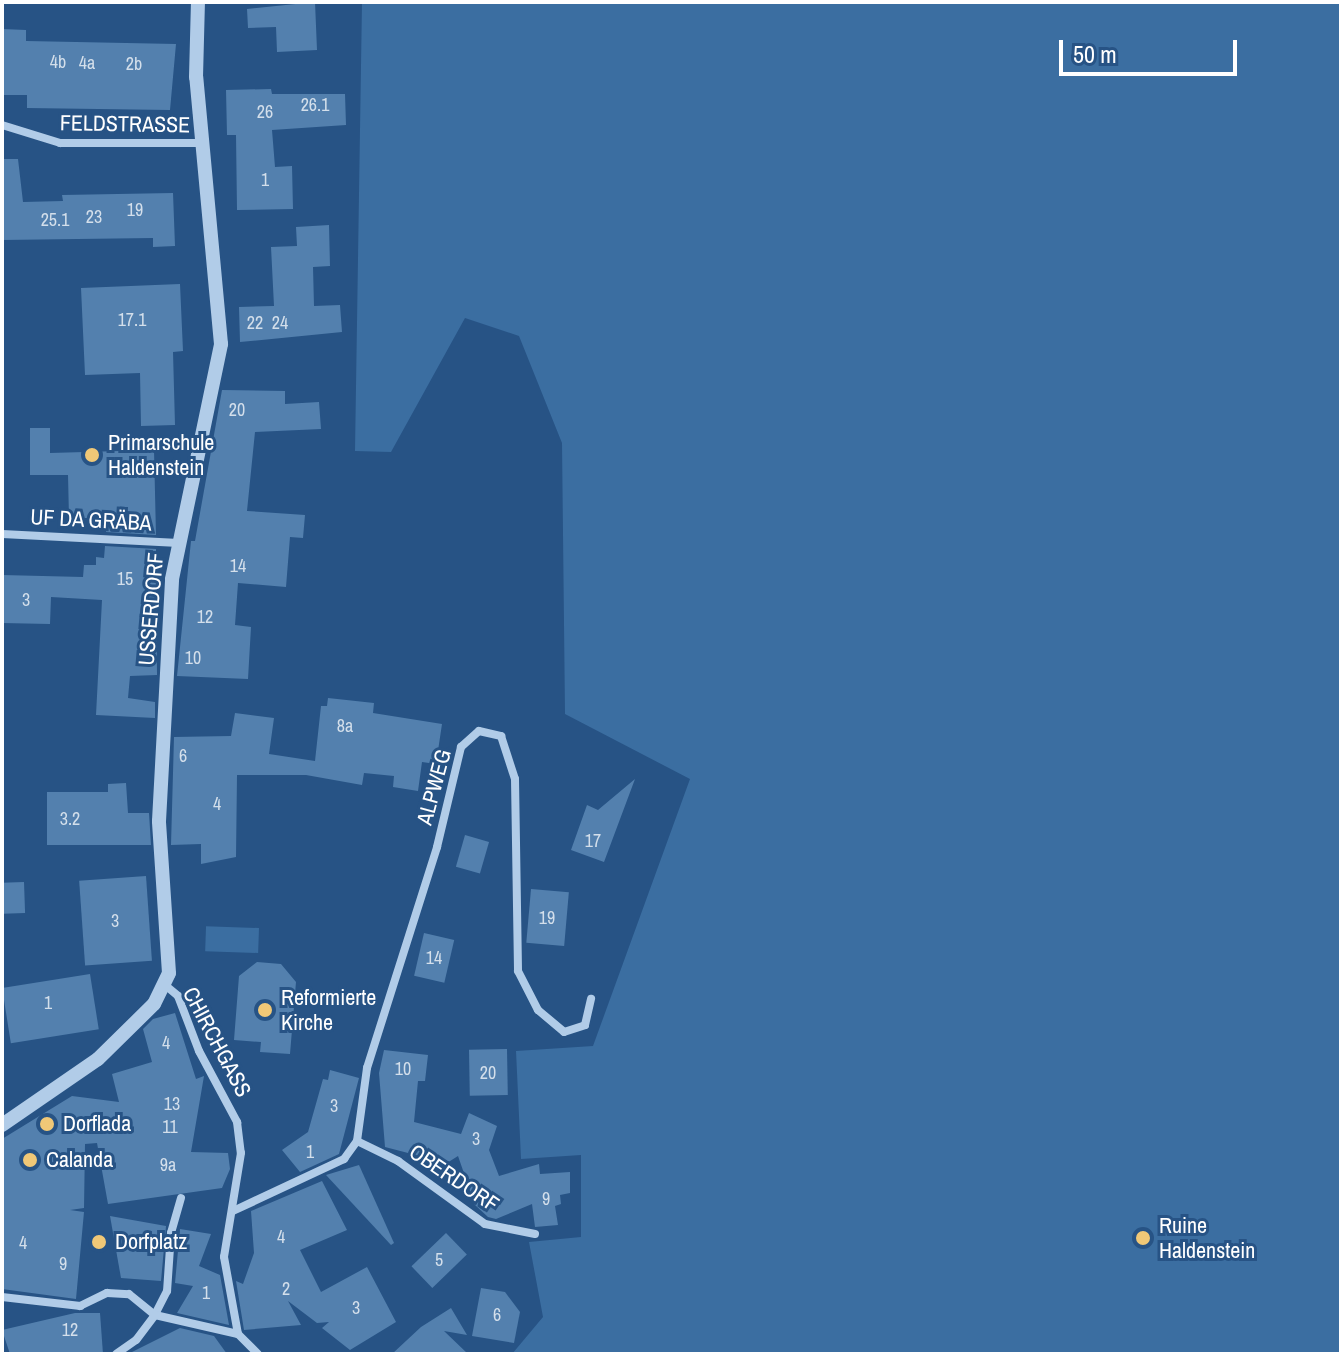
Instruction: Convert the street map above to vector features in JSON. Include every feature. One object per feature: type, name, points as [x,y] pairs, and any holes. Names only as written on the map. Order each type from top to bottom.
[{"type":"street","name":"USSERDORF","points":[[165,985],[170,954],[159,821],[172,579],[221,344],[214,230],[196,77],[198,2]]},
{"type":"street","name":"FELDSTRASSE","points":[[2,125],[60,143],[202,143]]},
{"type":"street","name":"UF DA GRÄBA","points":[[2,534],[179,543]]},
{"type":"street","name":"ALPWEG","points":[[357,1141],[367,1068],[437,847],[461,747],[479,731],[501,736],[515,779],[518,971],[538,1010],[564,1032],[585,1025],[591,999]]},
{"type":"street","points":[[2,1125],[98,1059],[154,1004],[165,985]]},
{"type":"street","name":"CHIRCHGASS","points":[[165,985],[178,996],[199,1051],[234,1112],[241,1153],[224,1257],[238,1334]]},
{"type":"street","points":[[233,1211],[344,1159],[357,1141]]},
{"type":"street","name":"OBERDORF","points":[[357,1141],[398,1161],[485,1224],[535,1234]]},
{"type":"street","points":[[116,1354],[136,1340],[155,1315],[167,1291],[171,1233],[181,1198]]},
{"type":"street","points":[[2,1297],[80,1306],[107,1293],[129,1294],[155,1315],[238,1334],[258,1354]]},
{"type":"shaded area","points":[[362,2],[1341,2],[1341,1354],[512,1354],[543,1317],[529,1242],[581,1237],[581,1155],[521,1159],[516,1051],[593,1046],[690,779],[565,714],[562,443],[519,336],[465,318],[391,452],[355,451]]},
{"type":"shaded area","points":[[206,926],[259,928],[258,953],[205,951]]},
{"type":"building","points":[[315,2],[317,50],[277,52],[276,27],[248,28],[247,9]]},
{"type":"building","points":[[2,29],[26,30],[26,41],[176,44],[170,110],[27,108],[27,95],[2,95]]},
{"type":"building","points":[[271,89],[272,94],[345,94],[346,125],[272,130],[275,167],[292,166],[293,209],[237,210],[236,135],[227,135],[226,90]]},
{"type":"building","points":[[2,159],[18,159],[23,202],[63,201],[62,195],[173,193],[175,246],[153,247],[153,238],[2,240]]},
{"type":"building","points":[[329,225],[330,266],[313,267],[314,306],[340,305],[342,332],[240,342],[239,307],[274,306],[271,247],[297,246],[296,227]]},
{"type":"building","points":[[180,284],[183,351],[173,352],[175,425],[141,426],[140,373],[85,375],[81,288]]},
{"type":"building","points":[[222,390],[285,391],[285,404],[319,402],[321,429],[255,432],[247,511],[305,515],[303,538],[290,537],[286,587],[238,583],[235,625],[251,627],[248,679],[177,676],[191,541],[195,541]]},
{"type":"building","points":[[30,428],[50,428],[50,453],[154,450],[156,535],[106,532],[106,518],[69,518],[68,475],[30,475]]},
{"type":"building","points":[[105,546],[156,549],[157,675],[130,676],[128,698],[155,702],[155,718],[96,715],[102,600],[51,597],[50,624],[2,623],[2,575],[83,577],[84,565],[96,565],[96,557],[104,558]]},
{"type":"building","points":[[328,698],[374,703],[373,713],[442,724],[436,764],[422,762],[418,791],[393,787],[394,776],[364,773],[362,785],[306,775],[237,775],[236,857],[201,864],[201,844],[171,845],[174,737],[231,736],[235,713],[274,718],[269,754],[315,761],[321,706],[327,706]]},
{"type":"building","points":[[635,779],[604,862],[571,850],[587,805],[598,810]]},
{"type":"building","points":[[126,783],[128,813],[149,813],[151,845],[47,845],[47,792],[108,792],[108,784]]},
{"type":"building","points":[[465,835],[489,842],[480,874],[456,867]]},
{"type":"building","points":[[146,876],[152,961],[85,965],[79,881]]},
{"type":"building","points":[[24,882],[25,913],[3,914],[2,883]]},
{"type":"building","points":[[531,889],[569,892],[564,946],[526,943]]},
{"type":"building","points":[[424,933],[454,940],[444,983],[414,976]]},
{"type":"building","name":"Reformierte Kirche","points":[[257,962],[281,964],[296,982],[290,1054],[260,1052],[261,1042],[234,1040],[239,976]]},
{"type":"building","points":[[90,974],[99,1029],[11,1043],[2,988]]},
{"type":"building","points":[[175,1013],[196,1079],[204,1076],[191,1152],[228,1153],[230,1169],[222,1188],[108,1204],[97,1143],[85,1144],[84,1208],[70,1210],[84,1212],[76,1299],[2,1289],[2,1139],[72,1096],[119,1102],[112,1074],[152,1062],[143,1029],[153,1019]]},
{"type":"building","points":[[507,1049],[508,1095],[470,1096],[469,1050]]},
{"type":"building","points":[[384,1050],[428,1055],[425,1081],[418,1081],[414,1122],[461,1134],[469,1113],[497,1126],[489,1150],[499,1176],[539,1164],[540,1174],[570,1172],[570,1193],[560,1195],[561,1204],[555,1206],[558,1225],[535,1227],[532,1204],[496,1219],[488,1217],[475,1205],[458,1156],[439,1168],[435,1160],[385,1147],[379,1073]]},
{"type":"building","points":[[330,1070],[359,1078],[339,1154],[300,1172],[282,1150],[308,1132],[323,1079],[328,1080]]},
{"type":"building","points":[[359,1165],[394,1243],[391,1245],[326,1175]]},
{"type":"building","points":[[322,1181],[347,1230],[300,1250],[321,1292],[367,1267],[396,1322],[350,1350],[322,1328],[329,1322],[317,1323],[288,1301],[301,1325],[244,1330],[236,1281],[243,1284],[254,1253],[251,1211]]},
{"type":"building","points":[[110,1216],[166,1226],[161,1281],[121,1278]]},
{"type":"building","points":[[180,1229],[211,1234],[199,1266],[220,1275],[229,1325],[177,1313],[193,1286],[175,1283]]},
{"type":"building","points":[[446,1233],[467,1255],[432,1288],[411,1266]]},
{"type":"building","points":[[481,1288],[505,1292],[520,1312],[514,1343],[472,1336]]},
{"type":"building","points":[[451,1308],[467,1335],[444,1331],[468,1354],[392,1354],[421,1327]]},
{"type":"building","points":[[75,1313],[100,1313],[103,1354],[10,1354],[2,1330]]},
{"type":"building","points":[[180,1328],[214,1336],[227,1354],[128,1354]]},
{"type":"place","name":"Primarschule Haldenstein","points":[[92,455]]},
{"type":"place","name":"Reformierte Kirche","points":[[265,1010]]},
{"type":"place","name":"Dorflada","points":[[47,1124]]},
{"type":"place","name":"Calanda","points":[[30,1160]]},
{"type":"place","name":"Ruine Haldenstein","points":[[1143,1238]]},
{"type":"place","name":"Dorfplatz","points":[[99,1242]]}]
